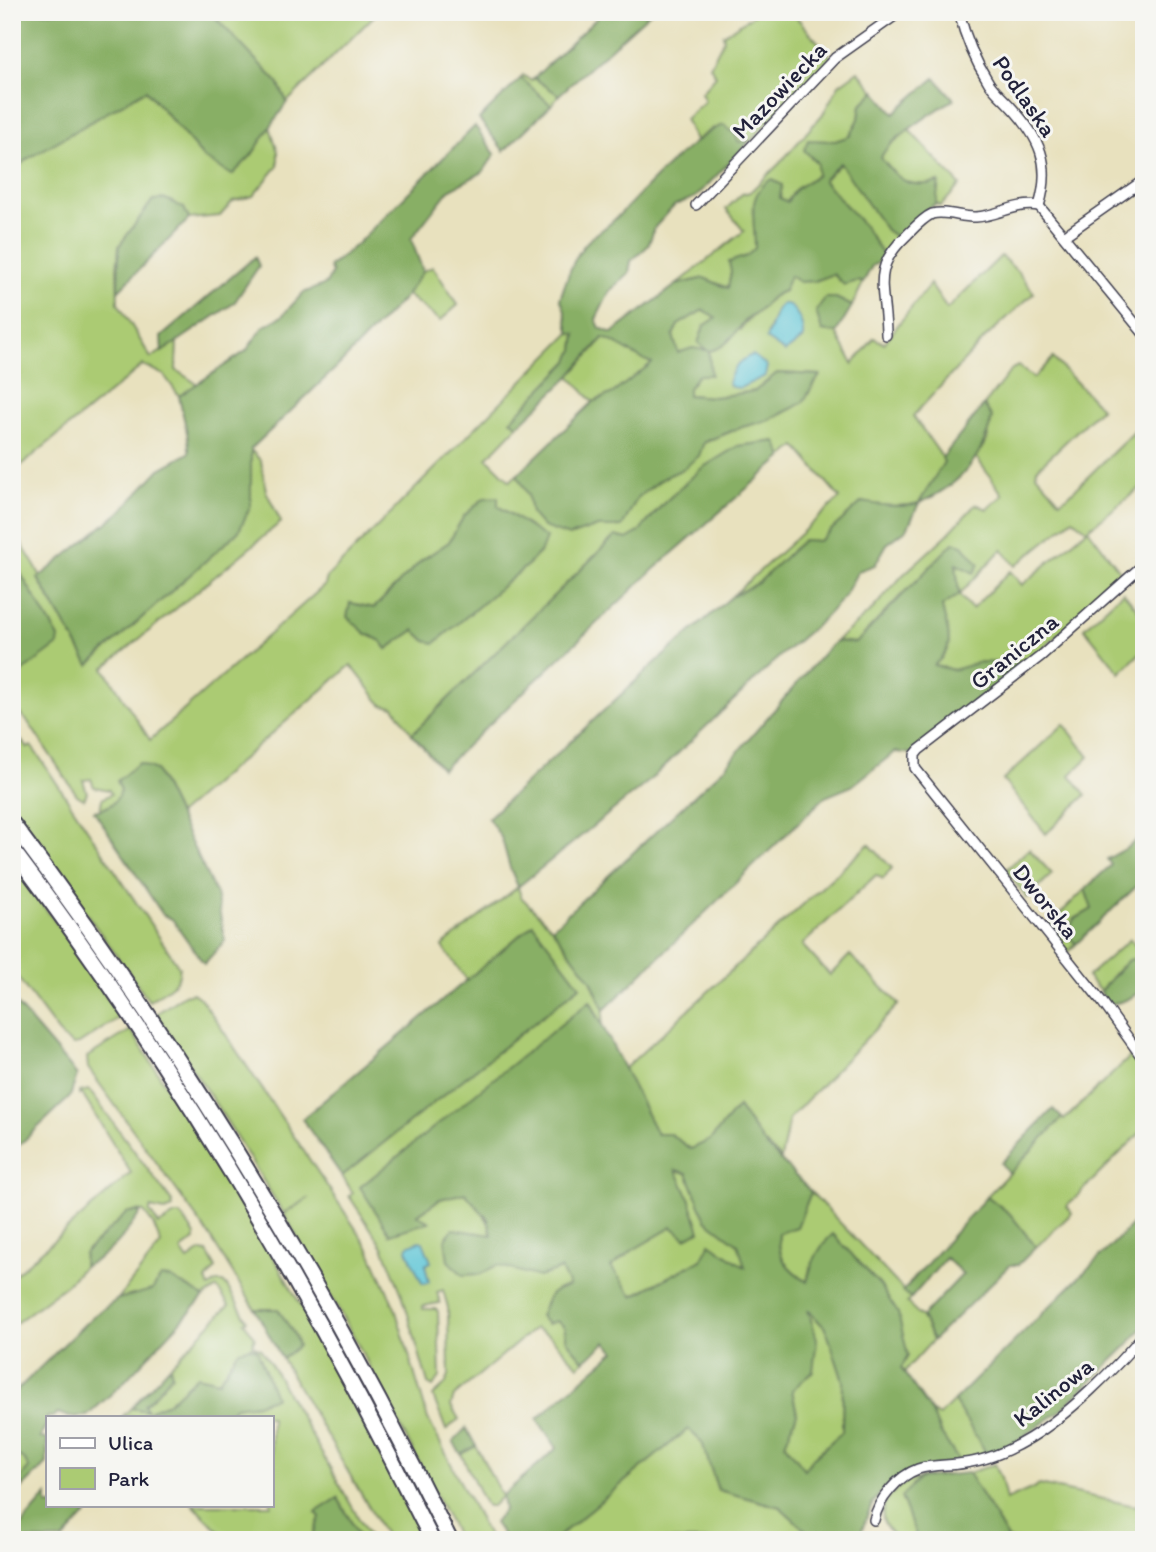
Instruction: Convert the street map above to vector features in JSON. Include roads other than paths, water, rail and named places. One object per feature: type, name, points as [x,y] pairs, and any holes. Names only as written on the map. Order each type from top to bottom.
[{"type":"main road","points":[[12,822],[124,976],[240,1156],[302,1259],[366,1374],[450,1540]]},
{"type":"main road","points":[[12,849],[124,1006],[228,1166],[320,1324],[432,1540]]},
{"type":"street","name":"Mazowiecka","points":[[695,205],[835,58],[900,12]]},
{"type":"street","name":"Podlaska","points":[[959,12],[966,38],[990,85],[1026,123],[1038,141],[1045,175],[1045,189],[1039,206]]},
{"type":"street","points":[[1064,236],[1144,180]]},
{"type":"street","points":[[886,335],[882,269],[895,245],[933,214],[977,217],[1017,205],[1039,206],[1144,334]]},
{"type":"street","points":[[1144,386],[1144,411]]},
{"type":"street","name":"Graniczna","points":[[915,768],[915,755],[919,750],[1041,656],[1144,564]]},
{"type":"street","name":"Dworska","points":[[915,768],[1103,1003],[1144,1060]]},
{"type":"street","name":"Kalinowa","points":[[874,1520],[882,1500],[895,1484],[917,1469],[988,1458],[1032,1437],[1102,1378],[1144,1334]]},
{"type":"water","points":[[782,304],[787,304],[797,314],[803,333],[803,338],[785,352],[766,339],[777,309]]},
{"type":"water","points":[[753,355],[767,366],[765,376],[740,388],[728,384],[737,366]]},
{"type":"water","points":[[423,1242],[431,1262],[425,1265],[429,1282],[425,1284],[422,1283],[407,1250],[408,1246]]}]
